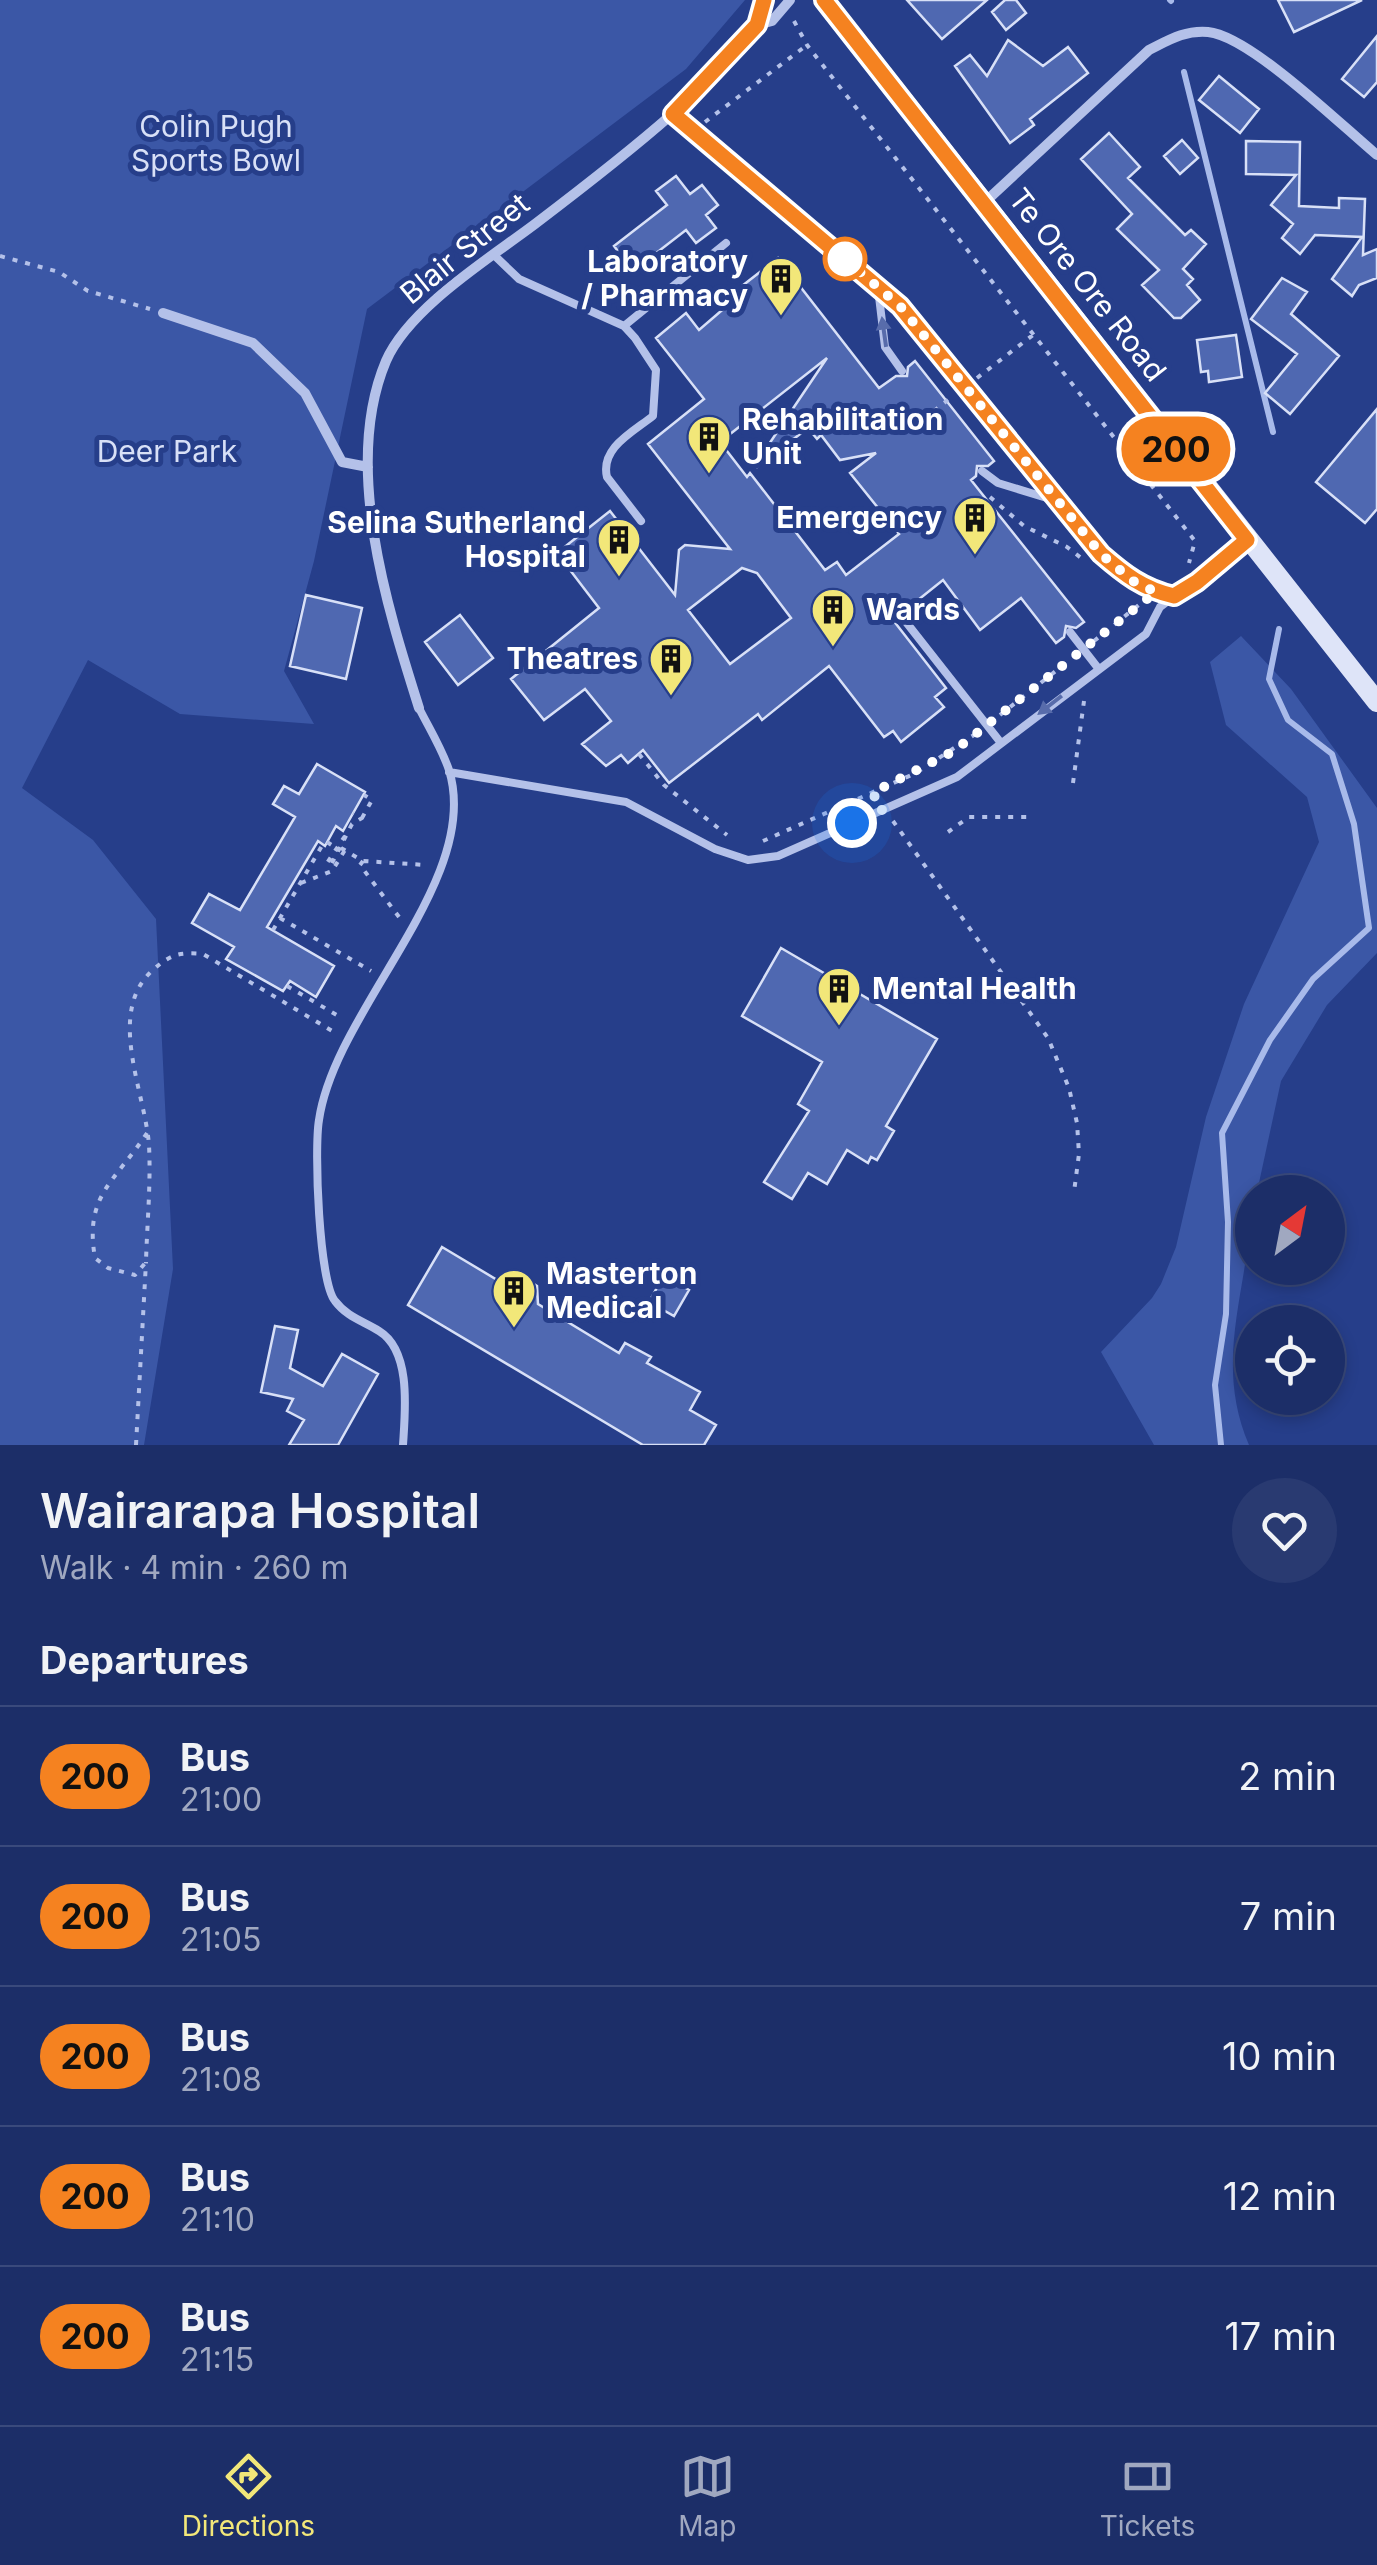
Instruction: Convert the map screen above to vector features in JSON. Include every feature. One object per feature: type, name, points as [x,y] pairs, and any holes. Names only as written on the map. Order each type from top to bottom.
[{"type":"main road","name":"Te Ore Ore Road","points":[[824,0],[1377,702]]},
{"type":"street","name":"Blair Street","points":[[419,708],[379,577],[368,467],[379,382],[396,342],[494,255],[673,114],[757,25],[764,0]]},
{"type":"street","name":"Blair Street","points":[[757,25],[772,21],[790,0]]},
{"type":"street","points":[[985,202],[1149,50],[1182,33],[1212,32],[1247,47],[1377,155]]},
{"type":"street","points":[[163,313],[254,343],[305,393],[342,462],[368,467]]},
{"type":"lane","points":[[673,114],[900,306],[1101,554],[1133,581],[1174,596]]},
{"type":"lane","points":[[624,326],[726,243]]},
{"type":"lane","points":[[494,255],[519,279],[624,326],[648,354],[657,383],[652,416],[612,450],[605,468],[607,477],[642,521]]},
{"type":"lane","points":[[878,288],[885,347],[902,372]]},
{"type":"lane","points":[[982,471],[998,483],[1060,502]]},
{"type":"lane","points":[[450,772],[626,802],[715,849],[748,860],[778,856],[958,777],[1146,634],[1160,606],[1197,582],[1247,540]]},
{"type":"lane","points":[[906,622],[1001,743]]},
{"type":"lane","points":[[1070,632],[1098,668]]},
{"type":"lane","points":[[403,1445],[406,1404],[398,1356],[383,1333],[350,1317],[332,1298],[323,1245],[316,1153],[324,1092],[347,1039],[443,869],[452,818],[450,772],[419,708]]},
{"type":"path","points":[[753,844],[916,773],[987,726],[1188,564],[1195,541],[808,45],[792,17]]},
{"type":"path","points":[[692,131],[808,45]]},
{"type":"path","points":[[0,256],[59,272],[88,291],[163,313]]},
{"type":"path","points":[[934,411],[1033,335]]},
{"type":"path","points":[[982,491],[1024,526],[1067,547],[1096,571]]},
{"type":"path","points":[[1134,594],[1145,600]]},
{"type":"path","points":[[1074,784],[1088,676]]},
{"type":"path","points":[[639,754],[664,786],[736,842]]},
{"type":"path","points":[[301,884],[332,871],[345,836],[372,800],[364,795]]},
{"type":"path","points":[[884,809],[1048,1038],[1070,1088],[1077,1123],[1079,1154],[1074,1192]]},
{"type":"path","points":[[353,813],[362,818]]},
{"type":"path","points":[[948,832],[969,818],[1032,817]]},
{"type":"path","points":[[273,930],[325,843],[362,861],[423,864],[443,869]]},
{"type":"path","points":[[362,861],[360,866],[393,914],[412,924]]},
{"type":"path","points":[[280,918],[382,977]]},
{"type":"path","points":[[136,1445],[146,1262],[147,1133],[129,1022],[133,996],[144,977],[169,956],[179,952],[203,954],[347,1039]]},
{"type":"path","points":[[287,986],[355,1025]]},
{"type":"path","points":[[146,1262],[136,1275],[108,1268],[95,1258],[90,1227],[96,1206],[147,1133]]},
{"type":"green space","points":[[0,0],[745,0],[686,69],[367,309],[314,561],[284,671],[314,724],[180,714],[88,660],[22,788],[93,840],[156,919],[173,1269],[144,1445],[0,1445]]},
{"type":"green space","points":[[1241,636],[1291,689],[1377,808],[1377,953],[1327,1005],[1281,1081],[1261,1175],[1235,1175],[1235,1285],[1241,1285],[1235,1305],[1233,1381],[1235,1415],[1239,1415],[1249,1445],[1154,1445],[1101,1352],[1161,1284],[1176,1247],[1206,1117],[1244,1004],[1319,842],[1307,797],[1226,725],[1210,662]]},
{"type":"building","points":[[907,0],[987,0],[942,39]]},
{"type":"building","points":[[1005,0],[1016,0],[1026,13],[1006,30],[992,12]]},
{"type":"building","points":[[1278,0],[1362,0],[1294,32]]},
{"type":"building","points":[[1377,36],[1377,82],[1364,97],[1342,79]]},
{"type":"building","points":[[1008,40],[1043,66],[1068,47],[1088,73],[1030,119],[1034,125],[1010,143],[955,66],[970,55],[987,76]]},
{"type":"building","points":[[1219,76],[1259,109],[1240,133],[1199,100]]},
{"type":"building","points":[[1109,133],[1140,167],[1128,178],[1185,235],[1191,230],[1206,244],[1183,269],[1193,279],[1187,285],[1200,300],[1181,318],[1174,318],[1142,285],[1159,270],[1117,229],[1132,214],[1081,159]]},
{"type":"building","points":[[1182,140],[1198,158],[1180,174],[1164,156]]},
{"type":"building","points":[[1246,141],[1300,142],[1299,206],[1339,208],[1339,198],[1365,199],[1363,255],[1377,249],[1377,278],[1359,285],[1352,296],[1332,279],[1362,237],[1315,235],[1300,254],[1282,238],[1293,224],[1271,205],[1296,175],[1246,174]]},
{"type":"building","points":[[676,176],[690,194],[702,185],[718,205],[706,215],[716,228],[696,243],[686,230],[633,271],[614,246],[667,205],[656,191]]},
{"type":"building","points":[[778,258],[879,388],[896,376],[907,376],[908,367],[915,361],[994,461],[988,466],[977,466],[976,476],[971,480],[1084,622],[1076,628],[1066,626],[1064,637],[1056,643],[1021,598],[980,630],[943,580],[893,620],[946,688],[935,697],[944,707],[901,742],[893,731],[884,737],[829,666],[762,720],[758,714],[669,783],[643,750],[628,763],[621,755],[606,766],[582,744],[611,721],[585,689],[544,720],[511,679],[599,608],[557,553],[610,511],[675,595],[679,550],[685,545],[730,549],[648,444],[704,399],[656,338],[686,313],[699,330],[728,305],[724,300]],"holes":[[[827,358],[755,465],[808,428],[817,439],[821,435],[840,460],[876,453],[850,473],[899,534],[846,575],[837,562],[825,570],[750,473],[747,477],[720,442]],[[742,568],[757,573],[791,618],[730,664],[688,610]]]},
{"type":"building","points":[[1282,278],[1307,292],[1291,314],[1339,356],[1290,414],[1265,393],[1297,354],[1251,319]]},
{"type":"building","points":[[1236,335],[1242,377],[1209,382],[1208,371],[1201,372],[1197,340]]},
{"type":"building","points":[[1377,409],[1377,509],[1365,523],[1316,482]]},
{"type":"building","points":[[306,595],[362,608],[346,679],[290,666]]},
{"type":"building","points":[[460,615],[493,658],[458,685],[425,642]]},
{"type":"building","points":[[317,764],[365,792],[343,831],[336,826],[325,846],[318,841],[267,927],[334,966],[316,997],[290,981],[283,991],[226,959],[234,947],[192,923],[209,894],[240,910],[295,817],[273,804],[284,786],[299,794]]},
{"type":"building","name":"Mental Health","points":[[781,948],[937,1039],[886,1126],[894,1131],[877,1160],[871,1157],[868,1163],[847,1150],[827,1184],[808,1173],[792,1199],[764,1182],[809,1111],[798,1104],[822,1062],[742,1016]]},
{"type":"building","name":"Masterton Medical","points":[[442,1247],[509,1287],[524,1278],[537,1286],[538,1304],[619,1353],[625,1343],[651,1357],[647,1363],[700,1392],[690,1410],[716,1425],[704,1445],[643,1445],[408,1305]]},
{"type":"building","points":[[664,1275],[689,1290],[674,1316],[649,1302]]},
{"type":"building","points":[[275,1326],[298,1330],[290,1368],[323,1386],[342,1354],[378,1374],[338,1445],[289,1445],[304,1420],[287,1411],[293,1399],[261,1392]]},
{"type":"waterway","points":[[1184,72],[1273,432]]},
{"type":"waterway","points":[[1221,1445],[1215,1385],[1226,1314],[1228,1222],[1222,1133],[1270,1040],[1313,979],[1369,928],[1354,824],[1332,754],[1288,720],[1269,679],[1279,629]]},
{"type":"bus line","name":"200","points":[[764,0],[757,25],[673,114],[900,306],[1101,554],[1133,581],[1156,592],[1174,596],[1197,582],[1247,540],[824,0]]},
{"type":"place","name":"Laboratory / Pharmacy","points":[[781,317]]},
{"type":"place","name":"Rehabilitation Unit","points":[[709,475]]},
{"type":"place","name":"Emergency","points":[[975,556]]},
{"type":"place","name":"Selina Sutherland Hospital","points":[[619,578]]},
{"type":"place","name":"Wards","points":[[833,648]]},
{"type":"place","name":"Theatres","points":[[671,697]]},
{"type":"place","name":"Mental Health","points":[[839,1027]]},
{"type":"place","name":"Masterton Medical","points":[[514,1329]]},
{"type":"route","points":[[845,259],[839,254],[900,306],[1101,554],[1133,581],[1156,592],[954,751],[872,793],[884,809],[852,823]]},
{"type":"park label","name":"Colin Pugh Sports Bowl","points":[[216,144]]},
{"type":"park label","name":"Deer Park","points":[[167,452]]}]
